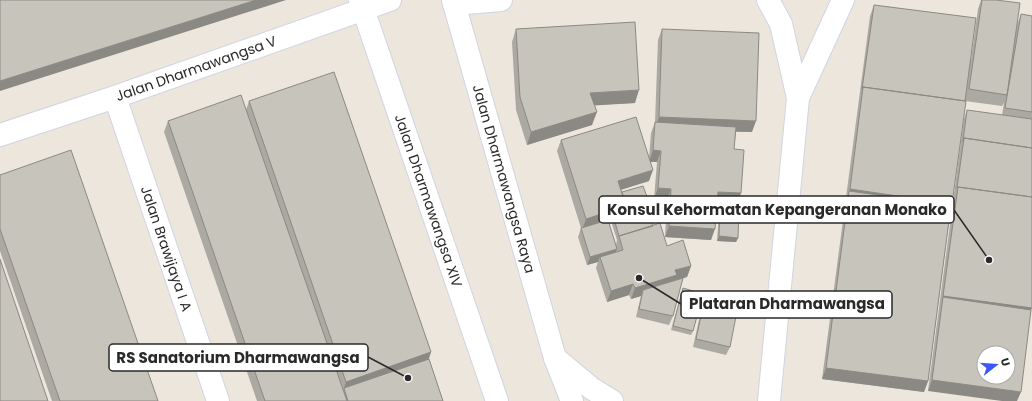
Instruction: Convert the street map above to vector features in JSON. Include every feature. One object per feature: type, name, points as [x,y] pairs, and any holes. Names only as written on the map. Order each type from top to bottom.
[{"type":"street","name":"Jalan Dharmawangsa V","points":[[0,135],[115,97],[362,4],[390,0]]},
{"type":"street","points":[[454,2],[501,0]]},
{"type":"street","points":[[768,0],[781,24],[798,98],[769,401]]},
{"type":"street","points":[[798,98],[842,0]]},
{"type":"street","name":"Jalan Dharmawangsa Raya","points":[[454,2],[555,358],[572,401]]},
{"type":"street","name":"Jalan Dharmawangsa XIV","points":[[362,4],[497,401]]},
{"type":"street","name":"Jalan Brawijaya I A","points":[[115,97],[218,401]]},
{"type":"street","points":[[555,358],[591,388],[612,401]]},
{"type":"building","points":[[0,0],[256,0],[0,81]]},
{"type":"building","points":[[982,0],[1020,3],[1007,95],[969,89]]},
{"type":"building","points":[[874,5],[976,18],[965,101],[863,87],[862,89]]},
{"type":"building","points":[[1021,14],[1032,16],[1032,112],[1005,108]]},
{"type":"building","points":[[635,22],[639,90],[590,93],[597,112],[531,132],[520,97],[516,29]]},
{"type":"building","points":[[662,29],[759,33],[756,121],[659,117]]},
{"type":"building","points":[[334,72],[431,352],[346,382],[249,101]]},
{"type":"building","points":[[863,87],[966,101],[952,204],[850,189]]},
{"type":"building","points":[[241,95],[347,401],[265,401],[168,121]]},
{"type":"building","points":[[967,110],[1032,119],[1032,148],[964,138],[963,141]]},
{"type":"building","points":[[636,117],[653,170],[618,181],[626,206],[586,219],[561,140]]},
{"type":"building","points":[[655,122],[736,127],[734,149],[744,150],[741,193],[718,192],[715,229],[669,226],[671,189],[658,188],[661,151],[653,150]]},
{"type":"building","points":[[964,138],[1032,148],[1032,197],[957,188]]},
{"type":"building","points":[[71,150],[158,401],[60,401],[0,229],[0,175]]},
{"type":"building","points":[[643,186],[649,202],[627,208],[622,192]]},
{"type":"building","points":[[958,187],[1032,197],[1032,308],[943,296]]},
{"type":"building","points":[[849,191],[951,205],[928,381],[826,368]]},
{"type":"building","points":[[647,209],[653,226],[619,236],[614,219]]},
{"type":"building","points":[[720,209],[739,210],[738,238],[719,236]]},
{"type":"building","points":[[608,220],[617,249],[590,257],[581,228]]},
{"type":"building","points":[[660,223],[667,246],[683,240],[691,266],[675,270],[677,275],[635,288],[633,284],[611,291],[600,257],[623,250],[619,236]]},
{"type":"building","points":[[0,259],[48,401],[0,401]]},
{"type":"building","points":[[683,278],[673,316],[639,309],[643,290]]},
{"type":"building","points":[[683,288],[703,294],[693,331],[673,326]]},
{"type":"building","points":[[706,293],[739,301],[730,347],[696,339]]},
{"type":"building","points":[[943,297],[1031,310],[1021,392],[932,380]]},
{"type":"building","points":[[429,359],[443,401],[348,401],[344,388]]},
{"type":"place","name":"Konsul Kehormatan Kepangeranan Monako","points":[[989,260]]},
{"type":"place","name":"Plataran Dharmawangsa","points":[[639,278]]},
{"type":"place","name":"RS Sanatorium Dharmawangsa","points":[[408,378]]}]
